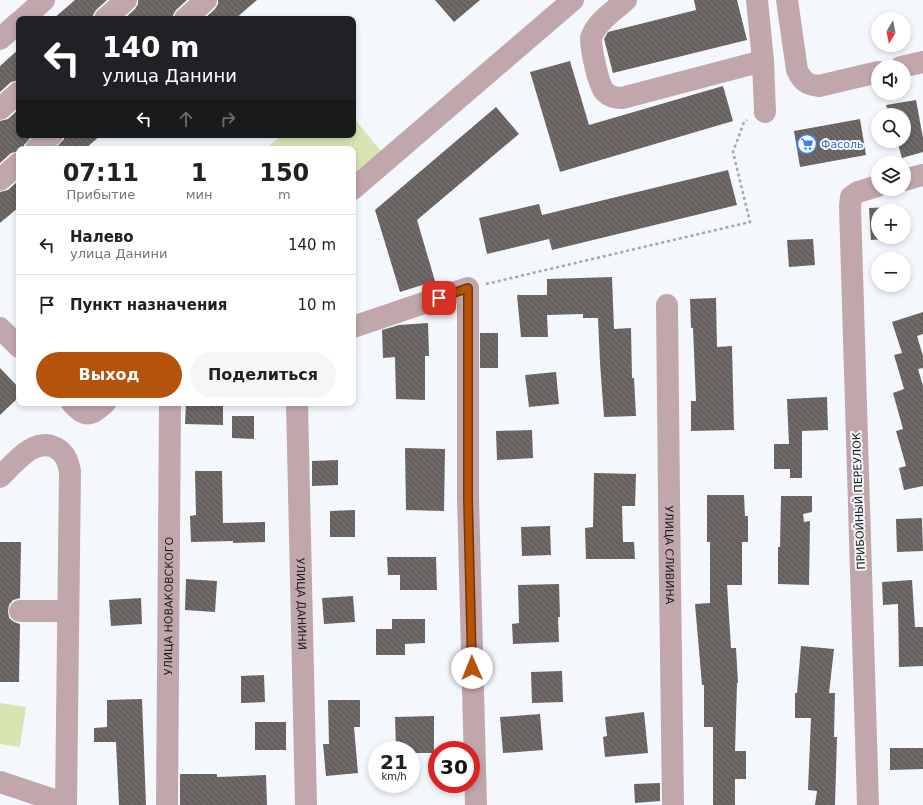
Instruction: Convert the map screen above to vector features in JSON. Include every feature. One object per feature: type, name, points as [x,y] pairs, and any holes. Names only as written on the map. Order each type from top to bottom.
[{"type":"street","points":[[26,16],[44,0]]},
{"type":"street","points":[[107,16],[126,0]]},
{"type":"street","points":[[188,16],[206,0]]},
{"type":"street","points":[[356,186],[573,0]]},
{"type":"street","points":[[626,0],[593,31],[591,38],[601,85],[605,93],[613,98],[622,98],[763,61]]},
{"type":"street","points":[[757,0],[763,61],[765,112]]},
{"type":"street","points":[[788,0],[798,70],[801,79],[809,85],[819,86],[871,74]]},
{"type":"street","points":[[0,39],[16,25]]},
{"type":"street","points":[[911,65],[923,62]]},
{"type":"street","points":[[0,109],[16,95]]},
{"type":"street","points":[[39,146],[49,138]]},
{"type":"street","points":[[0,180],[16,166]]},
{"type":"street","points":[[911,178],[923,175]]},
{"type":"street","name":"ПРИБОЙНЫЙ ПЕРЕУЛОК","points":[[868,805],[850,206],[851,197],[858,192],[871,188]]},
{"type":"street","points":[[356,325],[468,288],[468,505],[476,805]]},
{"type":"street","name":"УЛИЦА СЛИВИНА","points":[[667,305],[673,805]]},
{"type":"street","points":[[0,328],[16,344]]},
{"type":"street","points":[[75,406],[80,411],[89,414],[101,406]]},
{"type":"street","name":"УЛИЦА ДАНИНИ","points":[[297,406],[306,805]]},
{"type":"street","name":"УЛИЦА НОВАКОВСКОГО","points":[[167,805],[170,408]]},
{"type":"street","points":[[0,477],[29,450],[41,445],[54,447],[60,451],[69,463],[66,805],[0,782]]},
{"type":"street","points":[[20,611],[68,611]]},
{"type":"path","points":[[468,288],[750,222],[733,152],[744,122],[765,112]]},
{"type":"green space","points":[[356,121],[384,155],[356,178],[356,146],[269,146],[278,138],[356,138]]},
{"type":"green space","points":[[0,703],[26,707],[20,747],[0,744]]},
{"type":"building","points":[[75,0],[107,0],[96,10],[93,16],[56,16]]},
{"type":"building","points":[[138,0],[187,0],[176,10],[173,16],[127,16],[138,4]]},
{"type":"building","points":[[218,0],[257,0],[238,16],[207,16],[218,4]]},
{"type":"building","points":[[435,0],[480,0],[454,22]]},
{"type":"building","points":[[694,0],[737,0],[747,40],[613,73],[604,39],[608,32],[696,10]]},
{"type":"building","points":[[16,52],[16,81],[11,82],[0,92],[0,66]]},
{"type":"building","points":[[570,61],[589,125],[723,86],[733,121],[560,172],[530,72]]},
{"type":"building","points":[[916,100],[923,138],[923,152],[909,156],[901,156],[899,148],[911,148],[911,108],[887,108],[886,105]]},
{"type":"building","points":[[496,107],[519,134],[417,220],[435,281],[400,292],[375,210]]},
{"type":"building","points":[[16,112],[16,138],[30,138],[24,146],[16,146],[16,152],[11,153],[0,163],[0,121],[8,119]]},
{"type":"building","points":[[860,119],[866,155],[800,167],[794,131]]},
{"type":"building","points":[[98,138],[88,146],[58,146],[64,139]]},
{"type":"building","points":[[728,170],[737,205],[552,250],[549,239],[487,254],[479,218],[539,204],[542,215]]},
{"type":"building","points":[[16,183],[16,210],[0,223],[0,192],[8,190]]},
{"type":"building","points":[[869,208],[871,208],[871,240]]},
{"type":"building","points":[[813,239],[815,265],[789,267],[787,240]]},
{"type":"building","points":[[612,277],[614,329],[631,328],[632,378],[634,378],[636,416],[604,417],[598,318],[583,318],[583,314],[547,315],[548,337],[521,337],[517,295],[547,295],[547,279]]},
{"type":"building","points":[[716,298],[717,347],[732,346],[734,430],[691,431],[691,401],[696,401],[693,328],[691,328],[690,299]]},
{"type":"building","points":[[923,312],[923,334],[917,336],[923,356],[923,368],[918,369],[923,386],[923,486],[904,490],[899,468],[906,466],[896,431],[903,429],[893,393],[904,389],[894,355],[902,353],[892,322]]},
{"type":"building","points":[[428,323],[429,356],[425,356],[425,400],[396,399],[395,357],[383,358],[382,330],[399,325]]},
{"type":"building","points":[[480,333],[498,333],[498,368],[480,368]]},
{"type":"building","points":[[0,368],[16,385],[16,400],[0,415]]},
{"type":"building","points":[[556,372],[559,404],[529,407],[525,375]]},
{"type":"building","points":[[827,397],[828,430],[802,431],[802,478],[790,478],[790,469],[774,469],[774,444],[789,444],[787,399]]},
{"type":"building","points":[[186,406],[223,406],[223,425],[185,424]]},
{"type":"building","points":[[232,416],[254,416],[254,439],[232,438]]},
{"type":"building","points":[[532,430],[533,458],[497,460],[496,431]]},
{"type":"building","points":[[405,448],[445,449],[444,511],[406,510]]},
{"type":"building","points":[[338,460],[338,485],[312,486],[312,461]]},
{"type":"building","points":[[195,471],[222,471],[223,523],[265,522],[265,542],[191,542],[190,516],[196,515]]},
{"type":"building","points":[[594,473],[636,474],[635,506],[622,506],[623,542],[634,542],[635,559],[586,559],[585,528],[593,527]]},
{"type":"building","points":[[707,495],[744,495],[745,516],[748,516],[748,542],[742,542],[742,585],[727,585],[731,648],[736,648],[738,683],[735,751],[746,751],[746,779],[735,779],[735,805],[713,805],[713,727],[704,727],[704,685],[702,685],[695,604],[710,603],[710,542],[707,542]]},
{"type":"building","points":[[781,496],[812,496],[812,512],[803,514],[804,522],[810,521],[809,585],[778,584],[778,547],[780,547]]},
{"type":"building","points":[[355,510],[355,537],[330,537],[330,511]]},
{"type":"building","points":[[922,518],[923,551],[897,552],[896,519]]},
{"type":"building","points":[[550,526],[551,555],[522,556],[521,527]]},
{"type":"building","points":[[0,542],[21,542],[20,598],[13,600],[9,605],[8,611],[9,618],[20,624],[19,682],[0,682]]},
{"type":"building","points":[[387,557],[436,557],[437,590],[400,590],[400,575],[388,575]]},
{"type":"building","points":[[186,579],[217,581],[215,612],[185,610]]},
{"type":"building","points":[[912,580],[915,627],[923,627],[923,666],[899,667],[898,604],[883,605],[882,582]]},
{"type":"building","points":[[559,584],[559,642],[513,644],[512,624],[519,623],[518,585]]},
{"type":"building","points":[[353,596],[355,622],[324,624],[322,598]]},
{"type":"building","points":[[141,598],[142,624],[111,626],[109,600]]},
{"type":"building","points":[[392,619],[425,619],[425,643],[405,644],[405,655],[376,655],[376,629],[392,629]]},
{"type":"building","points":[[801,646],[834,649],[829,693],[835,693],[834,737],[837,737],[835,805],[815,805],[817,791],[808,790],[811,718],[795,718],[795,693],[797,693]]},
{"type":"building","points":[[562,671],[563,702],[532,703],[531,672]]},
{"type":"building","points":[[264,675],[265,702],[241,703],[241,676]]},
{"type":"building","points":[[142,699],[146,805],[119,805],[116,742],[94,742],[94,728],[107,727],[107,700]]},
{"type":"building","points":[[328,700],[360,700],[360,727],[354,727],[358,773],[326,776],[323,744],[329,744]]},
{"type":"building","points":[[644,712],[648,753],[605,757],[603,737],[607,736],[605,717]]},
{"type":"building","points":[[540,714],[543,750],[503,753],[500,717]]},
{"type":"building","points":[[434,716],[434,741],[428,741],[428,753],[420,753],[420,741],[396,741],[395,717]]},
{"type":"building","points":[[255,722],[286,722],[286,750],[255,750]]},
{"type":"building","points":[[890,748],[923,748],[923,769],[890,770]]},
{"type":"building","points":[[180,774],[217,774],[217,777],[266,775],[267,805],[180,805]]},
{"type":"building","points":[[660,783],[660,801],[635,803],[634,784]]},
{"type":"place","name":"Фасоль","points":[[807,144]]},
{"type":"route","points":[[439,298],[468,288],[468,498],[472,668]]}]
